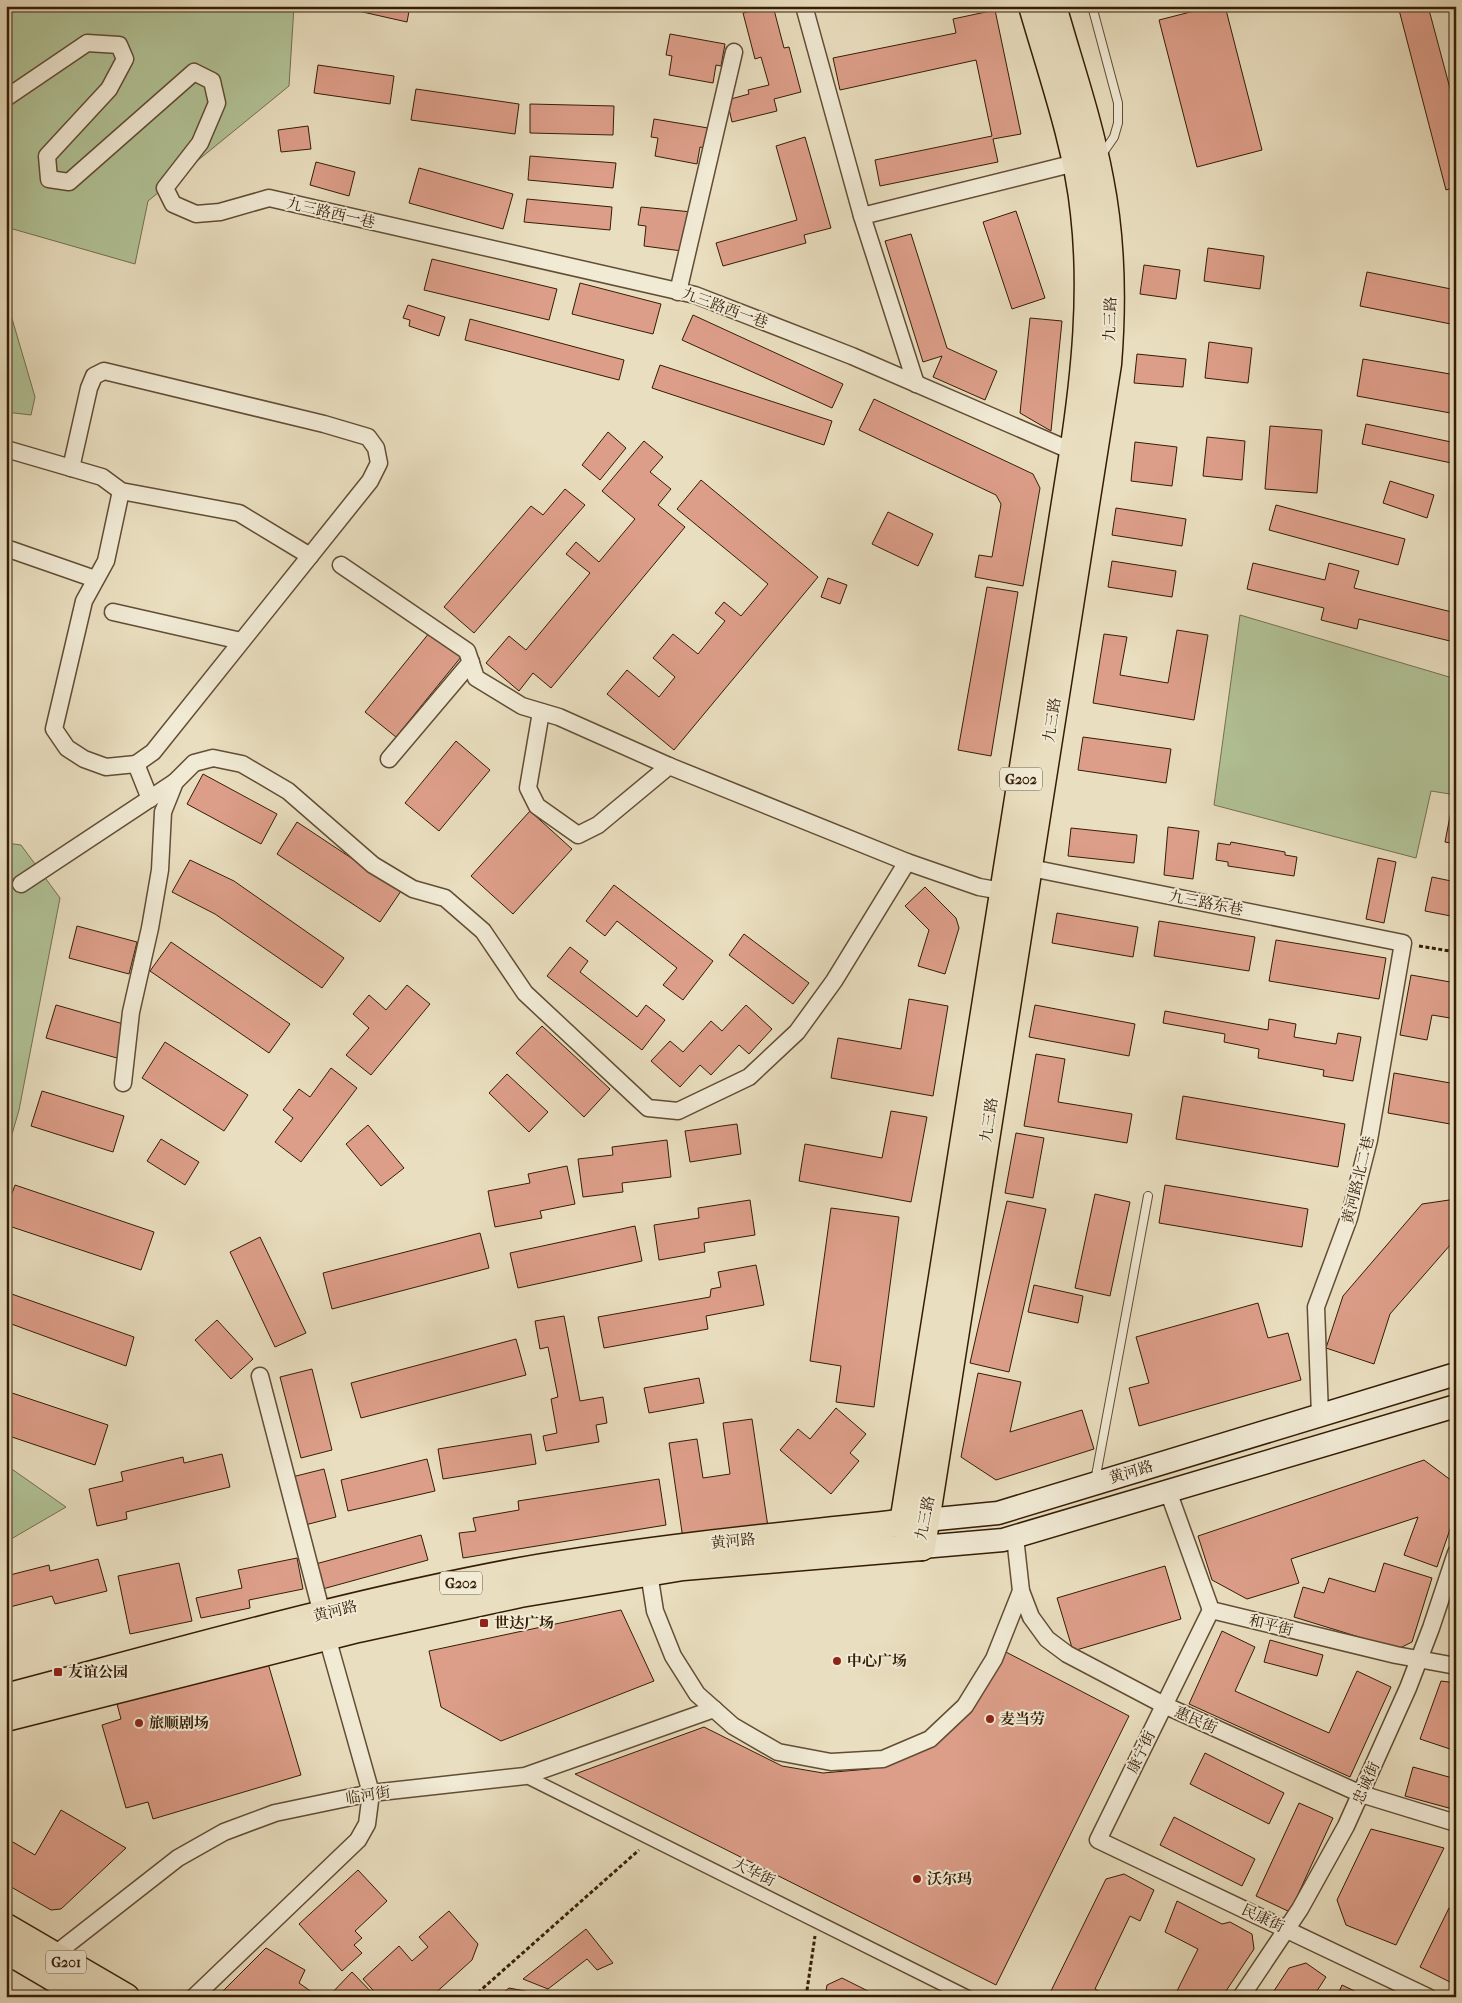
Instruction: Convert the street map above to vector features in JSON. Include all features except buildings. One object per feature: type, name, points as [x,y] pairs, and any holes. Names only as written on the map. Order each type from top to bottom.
[{"type":"highway","name":"九三路","points":[[922,1547],[914,1522],[1083,456],[1108,364],[1111,322],[1109,245],[1104,202],[1085,160],[1032,6]]},
{"type":"highway","name":"九三路","points":[[1053,6],[1085,160]]},
{"type":"highway","name":"黄河路","points":[[6,1718],[324,1626],[353,1606],[539,1568],[679,1547],[914,1522]]},
{"type":"highway","name":"黄河路","points":[[6,1697],[324,1626],[683,1567],[922,1547]]},
{"type":"highway","name":"G201","points":[[6,1927],[126,1997]]},
{"type":"highway","name":"G201","points":[[6,1950],[86,1997]]},
{"type":"main road","name":"黄河路","points":[[914,1522],[998,1513],[1456,1374]]},
{"type":"main road","name":"黄河路","points":[[922,1547],[1003,1540],[1015,1537],[1456,1406]]},
{"type":"street","points":[[804,6],[862,216],[916,384]]},
{"type":"street","name":"九三路西一巷","points":[[6,98],[87,43],[119,45],[125,60],[108,89],[47,156],[49,179],[69,182],[194,72],[212,81],[217,103],[200,143],[165,188],[172,204],[196,214],[220,212],[269,198],[695,295],[852,356],[1083,456]]},
{"type":"street","points":[[678,292],[734,52]]},
{"type":"street","points":[[862,216],[1085,160]]},
{"type":"street","points":[[71,468],[89,388],[94,376],[104,371],[324,424],[368,437],[376,448],[378,463],[370,481],[153,752],[136,764],[106,766],[84,760],[67,748],[54,729],[84,601],[106,561],[121,491]]},
{"type":"street","points":[[6,449],[102,477],[121,491],[240,513],[310,556]]},
{"type":"street","points":[[6,548],[95,579]]},
{"type":"street","points":[[341,565],[467,650],[476,678],[522,706],[560,717],[669,766],[907,862],[979,887],[1014,893]]},
{"type":"street","points":[[114,612],[241,641]]},
{"type":"street","points":[[389,759],[471,662]]},
{"type":"street","points":[[541,712],[528,788],[537,806],[578,835],[598,825],[669,766]]},
{"type":"street","points":[[21,884],[175,782],[194,763],[213,758],[242,764],[288,791],[373,865],[412,889],[445,898],[483,931],[525,993],[648,1108],[678,1111],[749,1077],[797,1032],[834,981],[907,862]]},
{"type":"street","points":[[136,764],[150,799]]},
{"type":"street","points":[[123,1083],[131,1012],[150,928],[160,870],[163,812],[175,782]]},
{"type":"street","name":"九三路东巷","points":[[1018,865],[1403,943]]},
{"type":"street","name":"黄河路北二巷","points":[[1320,1415],[1316,1307],[1349,1218],[1369,1140],[1403,943]]},
{"type":"street","points":[[194,1997],[358,1840],[367,1824],[371,1793],[324,1626],[260,1376]]},
{"type":"street","points":[[1168,1491],[1211,1610]]},
{"type":"street","name":"惠民街","points":[[1015,1537],[1021,1591],[1031,1617],[1047,1639],[1067,1654],[1164,1705],[1361,1794],[1456,1823]]},
{"type":"street","name":"忠诚街","points":[[1241,1997],[1286,1930],[1346,1826],[1419,1660],[1456,1553]]},
{"type":"street","points":[[649,1573],[655,1611],[673,1656],[697,1694],[733,1726],[778,1752],[831,1762],[883,1759],[930,1739],[965,1706],[994,1659],[1021,1591]]},
{"type":"street","name":"和平街","points":[[1211,1610],[1419,1660],[1456,1666]]},
{"type":"street","name":"康宁街","points":[[1098,1840],[1211,1610]]},
{"type":"street","name":"临河街","points":[[54,1955],[178,1858],[224,1832],[275,1813],[371,1793],[525,1776],[714,1709]]},
{"type":"street","name":"大华街","points":[[525,1776],[968,1997]]},
{"type":"street","name":"民康街","points":[[1098,1840],[1428,1997]]},
{"type":"lane","points":[[1085,160],[1106,150],[1114,137],[1118,123],[1118,104],[1092,6]]},
{"type":"lane","points":[[1094,1483],[1148,1196]]},
{"type":"path","points":[[1403,943],[1456,952]]},
{"type":"path","points":[[472,1997],[651,1839]]},
{"type":"path","points":[[806,1997],[817,1922]]},
{"type":"green space","points":[[6,6],[294,6],[289,86],[148,201],[135,264],[6,227]]},
{"type":"green space","points":[[6,298],[35,397],[31,415],[6,412]]},
{"type":"green space","points":[[1240,615],[1456,679],[1456,795],[1431,791],[1416,858],[1214,805]]},
{"type":"green space","points":[[6,843],[21,845],[60,898],[19,1110],[6,1155]]},
{"type":"green space","points":[[6,1465],[66,1507],[6,1542]]},
{"type":"place","name":"世达广场","points":[[484,1623]]},
{"type":"place","name":"中心广场","points":[[837,1661]]},
{"type":"place","name":"友谊公园","points":[[58,1672]]},
{"type":"place","name":"麦当劳","points":[[990,1719]]},
{"type":"place","name":"旅顺剧场","points":[[139,1723]]},
{"type":"place","name":"沃尔玛","points":[[917,1879]]}]
